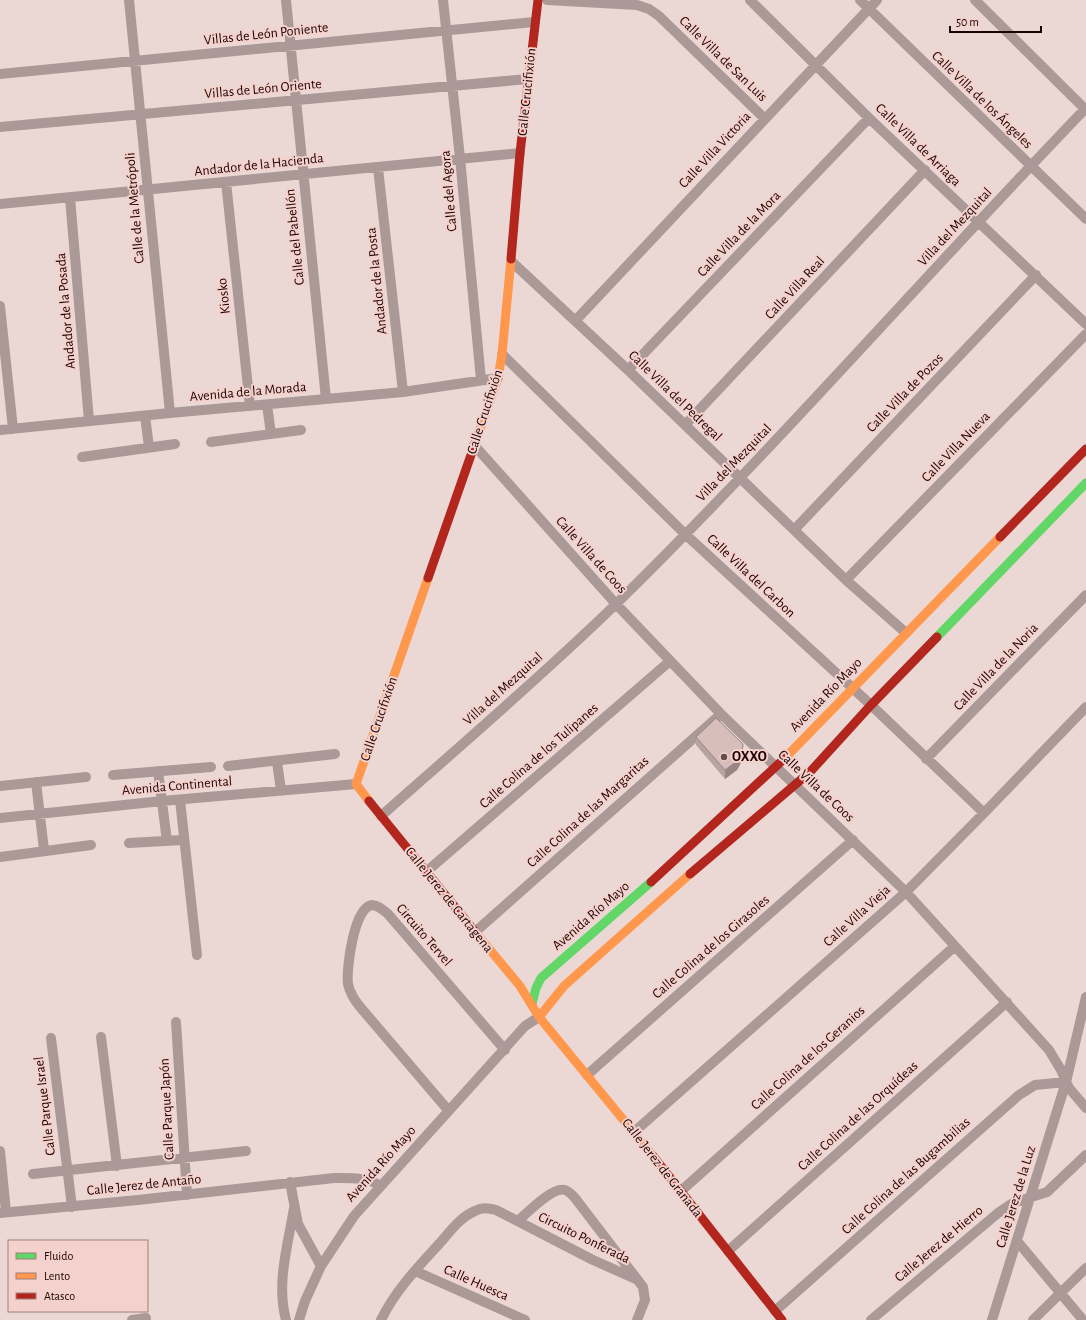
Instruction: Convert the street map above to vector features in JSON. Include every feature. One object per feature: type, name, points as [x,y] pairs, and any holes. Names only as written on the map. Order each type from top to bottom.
[{"type":"street","name":"Calle de la Metrópoli","points":[[129,0],[170,413]]},
{"type":"street","name":"Calle del Pabellón","points":[[286,0],[294,100],[326,399]]},
{"type":"street","name":"Calle del Agora","points":[[443,0],[481,380]]},
{"type":"street","name":"Calle Crucifixión","points":[[356,784],[498,378],[512,262],[520,153],[534,22],[538,0]]},
{"type":"street","name":"Calle Villa de San Luis","points":[[547,0],[637,5],[648,9],[659,16],[764,118]]},
{"type":"street","name":"Calle Villa de Arriaga","points":[[750,0],[869,118],[1086,324]]},
{"type":"street","name":"Calle Villa de los Ángeles","points":[[860,0],[1086,219]]},
{"type":"street","name":"Calle Villa Victoria","points":[[576,320],[764,118],[877,0]]},
{"type":"street","points":[[976,0],[1086,109]]},
{"type":"street","name":"Villas de León Poniente","points":[[0,74],[136,62],[289,45],[534,22]]},
{"type":"street","name":"Villas de León Oriente","points":[[0,127],[528,79]]},
{"type":"street","name":"Villa del Mezquital","points":[[381,816],[506,707],[616,604],[740,477],[1030,166],[1086,109]]},
{"type":"street","name":"Calle Villa de la Mora","points":[[628,370],[869,118]]},
{"type":"street","name":"Andador de la Hacienda","points":[[0,204],[520,153]]},
{"type":"street","name":"Andador de la Posta","points":[[378,168],[403,392]]},
{"type":"street","name":"Calle Villa Real","points":[[685,425],[925,170]]},
{"type":"street","name":"Kiosko","points":[[226,182],[250,406]]},
{"type":"street","name":"Andador de la Posada","points":[[70,198],[89,421]]},
{"type":"street","name":"Calle Villa del Pedregal","points":[[512,262],[576,320],[846,580],[906,633]]},
{"type":"street","name":"Calle Villa de Pozos","points":[[794,530],[1036,275]]},
{"type":"street","points":[[0,306],[13,429]]},
{"type":"street","name":"Calle Villa Nueva","points":[[846,580],[1086,334]]},
{"type":"street","name":"Calle Villa del Carbon","points":[[502,354],[685,534],[851,689],[871,705],[984,814]]},
{"type":"street","name":"Avenida de la Morada","points":[[0,430],[403,392],[498,378]]},
{"type":"street","points":[[267,405],[271,434]]},
{"type":"street","points":[[145,416],[149,447]]},
{"type":"street","points":[[211,442],[301,430]]},
{"type":"street","points":[[82,457],[175,444]]},
{"type":"street","name":"Calle Villa de Coos","points":[[474,445],[616,604],[720,714],[906,892],[1049,1050],[1061,1070],[1066,1082],[1086,1108]]},
{"type":"street","name":"Avenida Río Mayo","points":[[525,1026],[536,988],[541,978],[663,872],[775,768],[1086,449]]},
{"type":"street","name":"Avenida Río Mayo","points":[[299,1320],[305,1300],[321,1266],[354,1216],[525,1026],[540,1017],[564,986],[742,829],[795,786],[828,754],[871,705],[1086,483]]},
{"type":"street","name":"Calle Villa de la Noria","points":[[926,759],[1086,596]]},
{"type":"street","name":"Calle Colina de los Tulipanes","points":[[426,872],[670,661]]},
{"type":"street","name":"Calle Villa Vieja","points":[[634,1132],[906,892],[984,814],[1086,707]]},
{"type":"street","name":"Calle Colina de las Margaritas","points":[[475,932],[720,714]]},
{"type":"street","points":[[228,766],[277,762],[335,754]]},
{"type":"street","points":[[277,762],[281,790]]},
{"type":"street","points":[[113,775],[211,767]]},
{"type":"street","points":[[158,771],[167,841]]},
{"type":"street","points":[[0,786],[86,777]]},
{"type":"street","points":[[36,782],[44,850]]},
{"type":"street","name":"Avenida Continental","points":[[0,818],[162,801],[356,784]]},
{"type":"street","name":"Calle Jerez de Cartagena","points":[[356,784],[520,986],[540,1017]]},
{"type":"street","points":[[180,800],[183,840],[197,955]]},
{"type":"street","points":[[128,843],[183,840]]},
{"type":"street","name":"Calle Colina de los Girasoles","points":[[587,1075],[853,840]]},
{"type":"street","points":[[0,857],[91,845]]},
{"type":"street","name":"Circuito Tervel","points":[[448,1110],[361,1008],[350,992],[348,982],[349,962],[357,920],[365,908],[371,905],[376,906],[388,914],[504,1050]]},
{"type":"street","name":"Calle Colina de los Geranios","points":[[681,1191],[955,946]]},
{"type":"street","name":"Calle Jerez de la Luz","points":[[992,1320],[1066,1082],[1086,997]]},
{"type":"street","name":"Calle Colina de las Orquídeas","points":[[728,1251],[1007,1002]]},
{"type":"street","name":"Calle Jerez de Granada","points":[[540,1017],[634,1132],[782,1320]]},
{"type":"street","name":"Calle Parque Japón","points":[[176,1022],[186,1195]]},
{"type":"street","points":[[101,1037],[117,1166]]},
{"type":"street","name":"Calle Parque Israel","points":[[51,1038],[72,1207]]},
{"type":"street","name":"Calle Colina de las Bugambilias","points":[[775,1311],[1019,1095],[1035,1085],[1066,1082]]},
{"type":"street","points":[[0,1151],[3,1213]]},
{"type":"street","name":"Calle Parque Israel","points":[[33,1174],[246,1151]]},
{"type":"street","name":"Calle Jerez de Hierro","points":[[871,1320],[998,1213],[1013,1204],[1047,1192],[1086,1155]]},
{"type":"street","name":"Calle Jerez de Antaño","points":[[3,1213],[186,1195],[334,1178],[360,1178],[371,1180],[381,1186]]},
{"type":"street","points":[[290,1182],[298,1224],[321,1266]]},
{"type":"street","name":"Circuito Ponferada","points":[[518,1221],[558,1189],[567,1191],[575,1198],[643,1287],[645,1300],[637,1320]]},
{"type":"street","points":[[286,1320],[282,1308],[282,1279],[294,1208]]},
{"type":"street","name":"Circuito Ponferada","points":[[381,1320],[401,1286],[453,1228],[473,1211],[487,1208],[518,1221],[593,1260],[638,1280]]},
{"type":"street","points":[[1017,1241],[1081,1319]]},
{"type":"street","points":[[1033,1320],[1086,1268]]},
{"type":"street","name":"Calle Huesca","points":[[415,1271],[525,1320]]},
{"type":"street","points":[[132,1320],[146,1318]]},
{"type":"building","name":"OXXO","points":[[716,718],[743,744],[742,753],[737,761],[725,770],[696,737]]},
{"type":"traffic: fast","points":[[937,637],[1086,483]]},
{"type":"traffic: fast","points":[[532,1004],[536,988],[541,978],[651,882]]},
{"type":"traffic: slow","points":[[479,432],[498,378],[502,354],[511,259]]},
{"type":"traffic: slow","points":[[785,758],[1000,537]]},
{"type":"traffic: slow","points":[[369,801],[356,784],[428,578]]},
{"type":"traffic: slow","points":[[539,1017],[564,986],[690,874]]},
{"type":"traffic: slow","points":[[476,933],[520,986],[539,1017],[653,1156]]},
{"type":"traffic: jam","points":[[511,259],[520,153],[538,0]]},
{"type":"traffic: jam","points":[[428,578],[479,432]]},
{"type":"traffic: jam","points":[[1000,537],[1086,449]]},
{"type":"traffic: jam","points":[[690,874],[810,772],[871,705],[937,637]]},
{"type":"traffic: jam","points":[[651,882],[785,758]]},
{"type":"traffic: jam","points":[[369,801],[476,933]]},
{"type":"traffic: jam","points":[[653,1156],[782,1320]]},
{"type":"place","name":"OXXO","points":[[724,757]]}]
